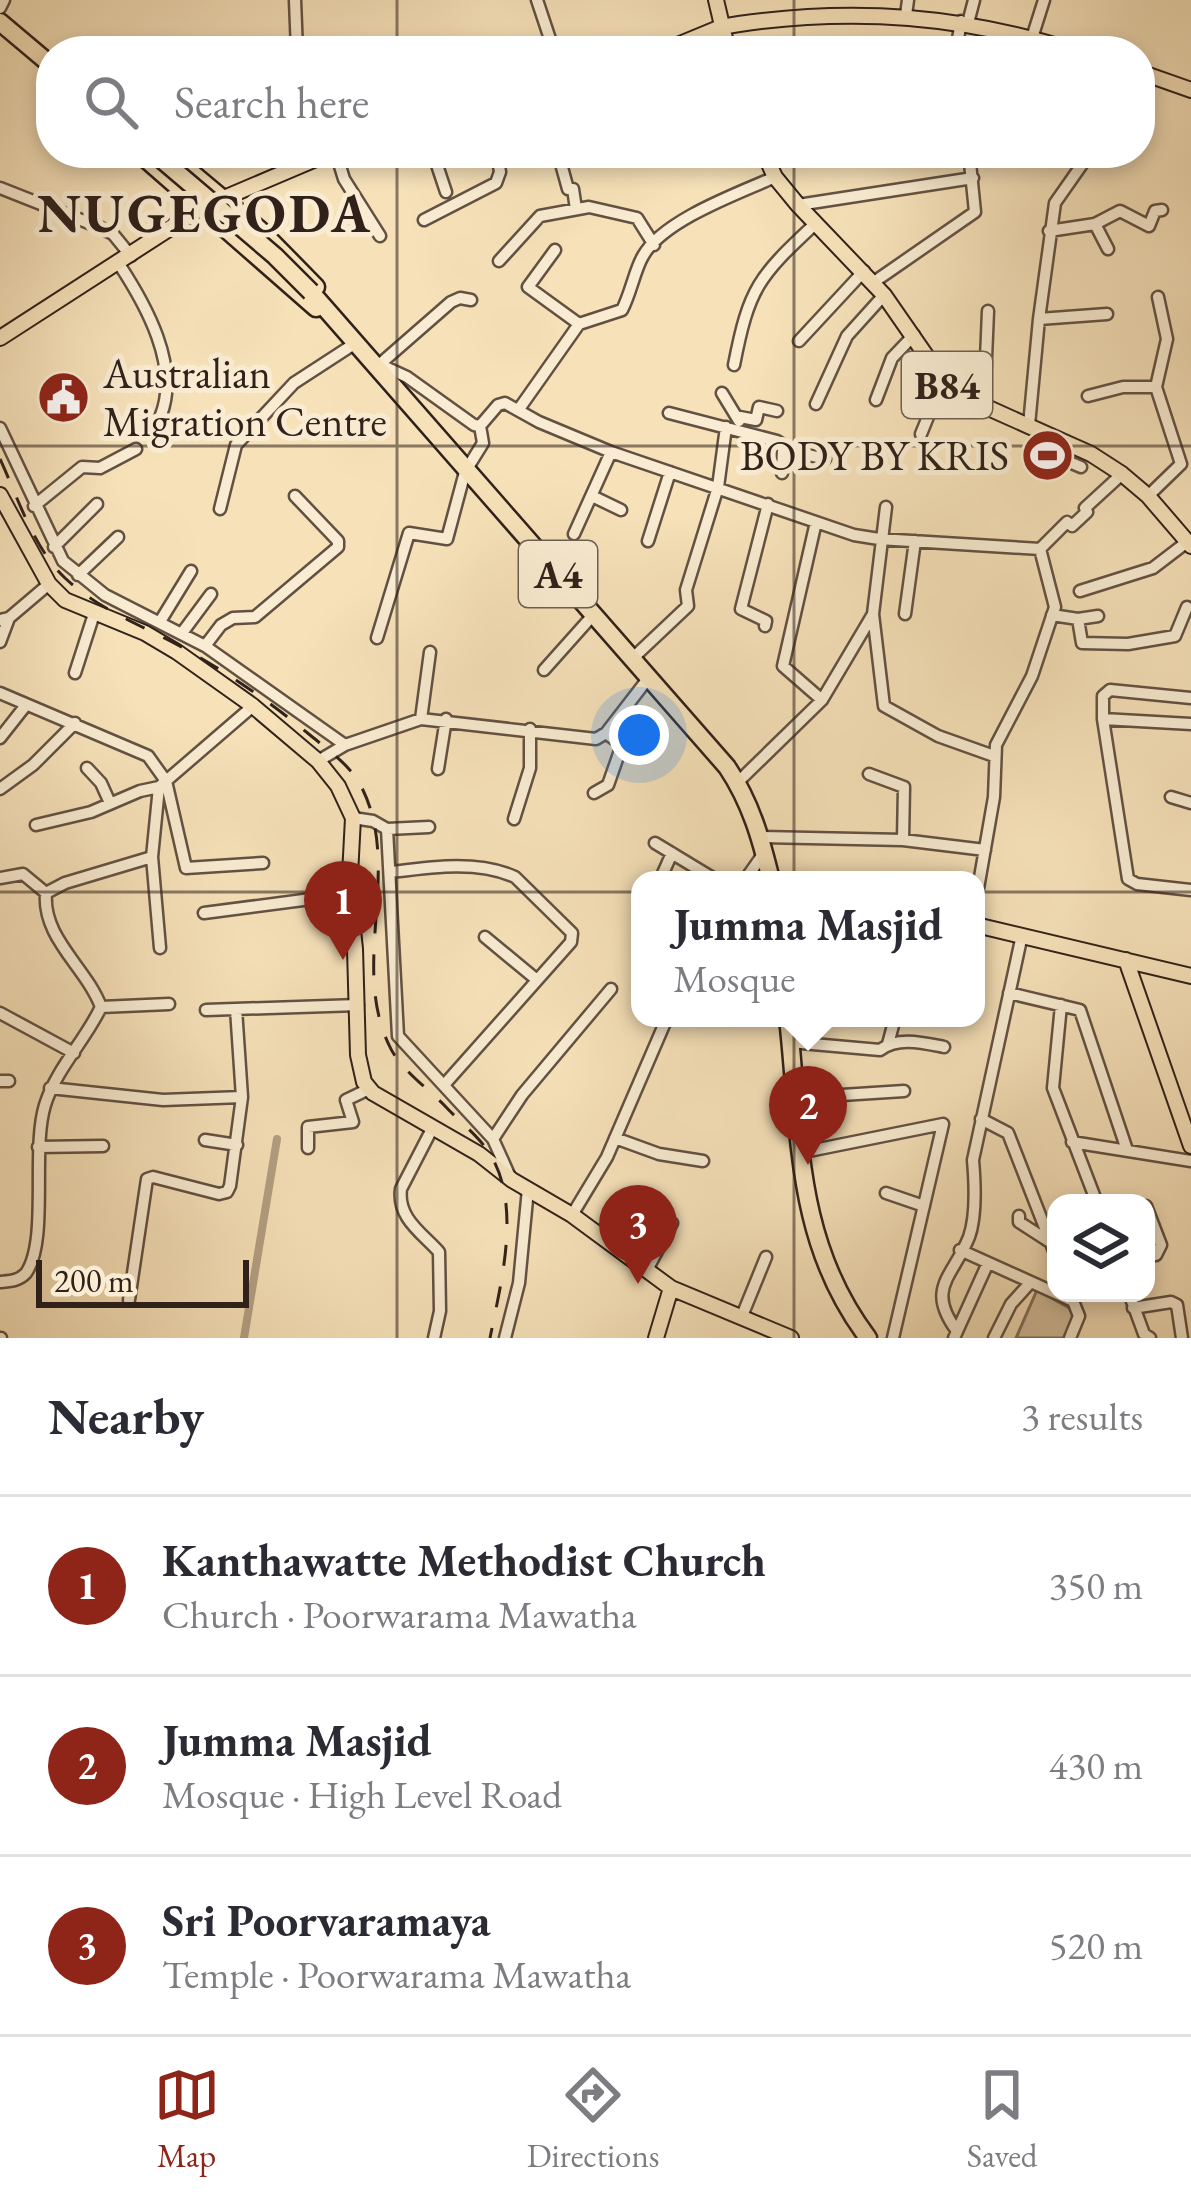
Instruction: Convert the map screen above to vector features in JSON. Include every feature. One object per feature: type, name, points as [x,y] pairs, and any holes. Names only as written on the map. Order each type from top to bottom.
[{"type":"highway","points":[[0,22],[36,53]]},
{"type":"highway","name":"A4","points":[[165,168],[225,195],[254,237],[315,308],[327,314]]},
{"type":"highway","name":"A4","points":[[172,168],[311,292],[465,472],[634,657],[737,783],[764,844],[769,871]]},
{"type":"highway","name":"A4","points":[[177,168],[202,207],[254,237]]},
{"type":"highway","points":[[785,1027],[793,1154],[809,1244],[832,1299],[863,1338]]},
{"type":"highway","points":[[786,1027],[814,1232],[826,1271],[863,1338]]},
{"type":"main road","points":[[716,0],[724,36]]},
{"type":"main road","points":[[699,36],[758,21],[907,7],[1024,36]]},
{"type":"main road","points":[[1155,80],[1191,90]]},
{"type":"main road","points":[[0,338],[202,207],[294,168]]},
{"type":"main road","name":"B84","points":[[771,168],[814,224],[874,283],[943,380],[984,406],[1045,434],[1084,467],[1122,474],[1189,544]]},
{"type":"main road","points":[[0,495],[49,584],[65,600],[145,633],[253,706],[318,761],[338,785],[353,818],[349,894],[359,1069],[369,1088],[572,1215],[671,1288],[742,1316],[764,1332],[791,1338]]},
{"type":"main road","points":[[985,927],[1191,976]]},
{"type":"main road","points":[[1126,960],[1191,1146]]},
{"type":"main road","points":[[656,1338],[671,1288]]},
{"type":"street","points":[[0,8],[4,0]]},
{"type":"street","points":[[295,0],[297,36]]},
{"type":"street","points":[[537,0],[549,36]]},
{"type":"street","points":[[961,36],[974,0]]},
{"type":"street","points":[[1033,36],[1044,0]]},
{"type":"street","points":[[339,168],[380,236]]},
{"type":"street","points":[[439,168],[446,192]]},
{"type":"street","points":[[424,220],[496,183],[499,168]]},
{"type":"street","points":[[562,168],[576,209]]},
{"type":"street","points":[[799,341],[975,212],[971,168]]},
{"type":"street","points":[[1029,425],[1049,231],[1055,202],[1079,168]]},
{"type":"street","points":[[519,409],[580,324],[622,310],[643,255],[654,244],[694,211],[775,177]]},
{"type":"street","points":[[798,205],[973,178]]},
{"type":"street","points":[[0,188],[113,234],[149,315],[165,371],[169,392],[160,415]]},
{"type":"street","points":[[500,261],[540,216],[589,206],[638,218],[654,244]]},
{"type":"street","points":[[1049,231],[1095,224],[1120,211],[1149,226],[1155,211],[1162,211]]},
{"type":"street","points":[[734,365],[748,304],[766,269],[814,224]]},
{"type":"street","points":[[1095,224],[1108,249]]},
{"type":"street","points":[[555,250],[528,287],[580,324]]},
{"type":"street","points":[[815,404],[874,283]]},
{"type":"street","points":[[1148,496],[1181,464],[1156,387],[1167,339],[1158,297]]},
{"type":"street","points":[[373,362],[451,302],[471,300]]},
{"type":"street","points":[[984,406],[988,310]]},
{"type":"street","points":[[1039,319],[1107,314]]},
{"type":"street","points":[[876,400],[892,358],[914,335]]},
{"type":"street","points":[[220,509],[236,446],[295,383],[353,344]]},
{"type":"street","points":[[373,362],[407,376],[464,419],[481,426]]},
{"type":"street","points":[[921,434],[943,380]]},
{"type":"street","points":[[1088,396],[1123,387],[1156,387]]},
{"type":"street","points":[[634,657],[688,606],[686,590],[735,425],[722,393]]},
{"type":"street","points":[[377,638],[409,533],[447,539],[465,472],[483,442],[481,426],[498,405],[506,403],[610,452],[816,522],[880,538],[1040,549],[1067,522],[1072,526],[1122,474]]},
{"type":"street","points":[[735,425],[756,420],[759,407],[777,412]]},
{"type":"street","points":[[669,412],[735,425],[792,451],[824,459]]},
{"type":"street","points":[[0,428],[54,548],[78,575],[106,595],[205,646],[345,745]]},
{"type":"street","points":[[778,441],[784,449],[782,473]]},
{"type":"street","points":[[34,506],[82,467],[100,469],[136,449]]},
{"type":"street","points":[[574,534],[610,452]]},
{"type":"street","points":[[648,541],[670,472]]},
{"type":"street","points":[[205,646],[221,625],[233,618],[255,617],[338,547],[338,541],[295,496]]},
{"type":"street","points":[[592,496],[621,510]]},
{"type":"street","points":[[54,548],[97,504]]},
{"type":"street","points":[[765,626],[766,621],[741,609],[768,505]]},
{"type":"street","points":[[886,507],[873,614],[884,706],[938,736],[994,756]]},
{"type":"street","points":[[816,522],[783,666],[822,700]]},
{"type":"street","points":[[78,575],[118,537]]},
{"type":"street","points":[[905,614],[915,541]]},
{"type":"street","points":[[1080,591],[1153,568],[1189,544]]},
{"type":"street","points":[[981,871],[994,797],[994,756],[1032,676],[1055,607],[1040,549]]},
{"type":"street","points":[[161,620],[191,572]]},
{"type":"street","points":[[0,642],[4,619],[49,584]]},
{"type":"street","points":[[182,633],[211,594]]},
{"type":"street","points":[[1078,619],[1082,643],[1128,644],[1175,636],[1187,607]]},
{"type":"street","points":[[75,673],[94,614]]},
{"type":"street","points":[[544,670],[595,614]]},
{"type":"street","points":[[737,783],[822,700],[873,614]]},
{"type":"street","points":[[1052,615],[1098,616]]},
{"type":"street","points":[[422,719],[430,652]]},
{"type":"street","points":[[318,761],[345,745],[422,719],[596,739],[606,733],[650,676]]},
{"type":"street","points":[[1191,698],[1110,690],[1103,696],[1128,879],[1191,890]]},
{"type":"street","points":[[0,693],[148,756],[163,784],[183,866],[263,862]]},
{"type":"street","points":[[0,738],[26,705]]},
{"type":"street","points":[[37,825],[92,812],[163,784],[253,706]]},
{"type":"street","points":[[1103,718],[1191,724]]},
{"type":"street","points":[[438,769],[446,719]]},
{"type":"street","points":[[0,789],[33,765],[75,723]]},
{"type":"street","points":[[514,819],[530,768],[530,729]]},
{"type":"street","points":[[594,793],[608,785],[622,745],[606,733]]},
{"type":"street","points":[[87,768],[110,803]]},
{"type":"street","points":[[869,774],[904,787],[903,840]]},
{"type":"street","points":[[160,948],[157,870],[152,857],[163,784]]},
{"type":"street","points":[[1172,797],[1191,803]]},
{"type":"street","points":[[353,818],[373,820],[387,829],[429,826]]},
{"type":"street","points":[[387,829],[398,1036],[494,1139],[512,1180]]},
{"type":"street","points":[[750,871],[764,844],[903,840],[985,850]]},
{"type":"street","points":[[655,843],[701,871]]},
{"type":"street","points":[[665,871],[672,853]]},
{"type":"street","points":[[46,893],[152,857]]},
{"type":"street","points":[[392,872],[441,866],[490,869],[515,877],[572,932],[571,942],[444,1085]]},
{"type":"street","points":[[0,878],[23,874],[46,893],[47,920],[101,1007]]},
{"type":"street","points":[[204,913],[349,894]]},
{"type":"street","points":[[956,1334],[945,1315],[941,1289],[970,1235],[973,1160],[1022,935]]},
{"type":"street","points":[[485,937],[537,980]]},
{"type":"street","points":[[494,1139],[523,1095],[611,989]]},
{"type":"street","points":[[1009,993],[1080,1010],[1127,1150]]},
{"type":"street","points":[[101,1007],[169,1004]]},
{"type":"street","points":[[206,1010],[358,1005]]},
{"type":"street","points":[[1061,1005],[1053,1088],[1093,1194]]},
{"type":"street","points":[[0,1282],[18,1280],[26,1273],[36,1248],[38,1147],[50,1088],[101,1007]]},
{"type":"street","points":[[129,1300],[147,1179],[226,1192],[242,1097],[236,1009]]},
{"type":"street","points":[[0,1013],[74,1053]]},
{"type":"street","points":[[572,1215],[615,1138],[663,1027]]},
{"type":"street","points":[[888,1044],[893,1027]]},
{"type":"street","points":[[790,1042],[880,1050],[888,1044],[913,1042],[944,1047]]},
{"type":"street","points":[[50,1088],[163,1100],[242,1097]]},
{"type":"street","points":[[308,1148],[308,1126],[353,1123],[346,1100],[369,1088]]},
{"type":"street","points":[[795,1098],[904,1091]]},
{"type":"street","points":[[981,1119],[1008,1133],[1047,1232]]},
{"type":"street","points":[[804,1152],[943,1124],[892,1338]]},
{"type":"street","points":[[433,1127],[399,1201],[412,1226],[439,1252],[440,1311],[434,1338]]},
{"type":"street","points":[[615,1138],[659,1154],[703,1161]]},
{"type":"street","points":[[205,1140],[237,1145]]},
{"type":"street","points":[[1072,1142],[1191,1161]]},
{"type":"street","points":[[38,1147],[103,1146]]},
{"type":"street","points":[[505,1338],[519,1283],[528,1190]]},
{"type":"street","points":[[886,1193],[924,1206]]},
{"type":"street","points":[[606,1240],[634,1200]]},
{"type":"street","points":[[1019,1216],[1019,1222],[1047,1240]]},
{"type":"street","points":[[647,1270],[672,1223]]},
{"type":"street","points":[[960,1250],[1047,1289]]},
{"type":"street","points":[[742,1316],[766,1257]]},
{"type":"street","points":[[956,1334],[988,1265]]},
{"type":"street","points":[[994,1338],[1011,1304],[1030,1283]]},
{"type":"street","points":[[1133,1308],[1171,1301],[1177,1305],[1182,1338]]},
{"type":"street","points":[[1070,1338],[1079,1316],[1073,1302]]},
{"type":"street","points":[[1131,1302],[1145,1336]]},
{"type":"shaded area","points":[[1037,1290],[1047,1296],[1047,1302],[1073,1310],[1075,1319],[1067,1338],[1016,1338]]},
{"type":"waterway","points":[[244,1338],[277,1139]]},
{"type":"railway","points":[[0,459],[36,538],[77,589],[227,674],[338,758],[361,786],[378,849],[374,949],[378,1014],[393,1053],[484,1145],[505,1194],[506,1243],[490,1338]]},
{"type":"place","name":"Australian Migration Centre","points":[[64,397]]},
{"type":"place","name":"BODY BY KRIS","points":[[1048,455]]},
{"type":"place","name":"Kanthawatte Methodist Church","points":[[343,960]]},
{"type":"place","name":"Jumma Masjid","points":[[808,1165]]},
{"type":"place","name":"Sri Poorvaramaya","points":[[638,1284]]},
{"type":"district","name":"NUGEGODA","points":[[205,213]]}]
